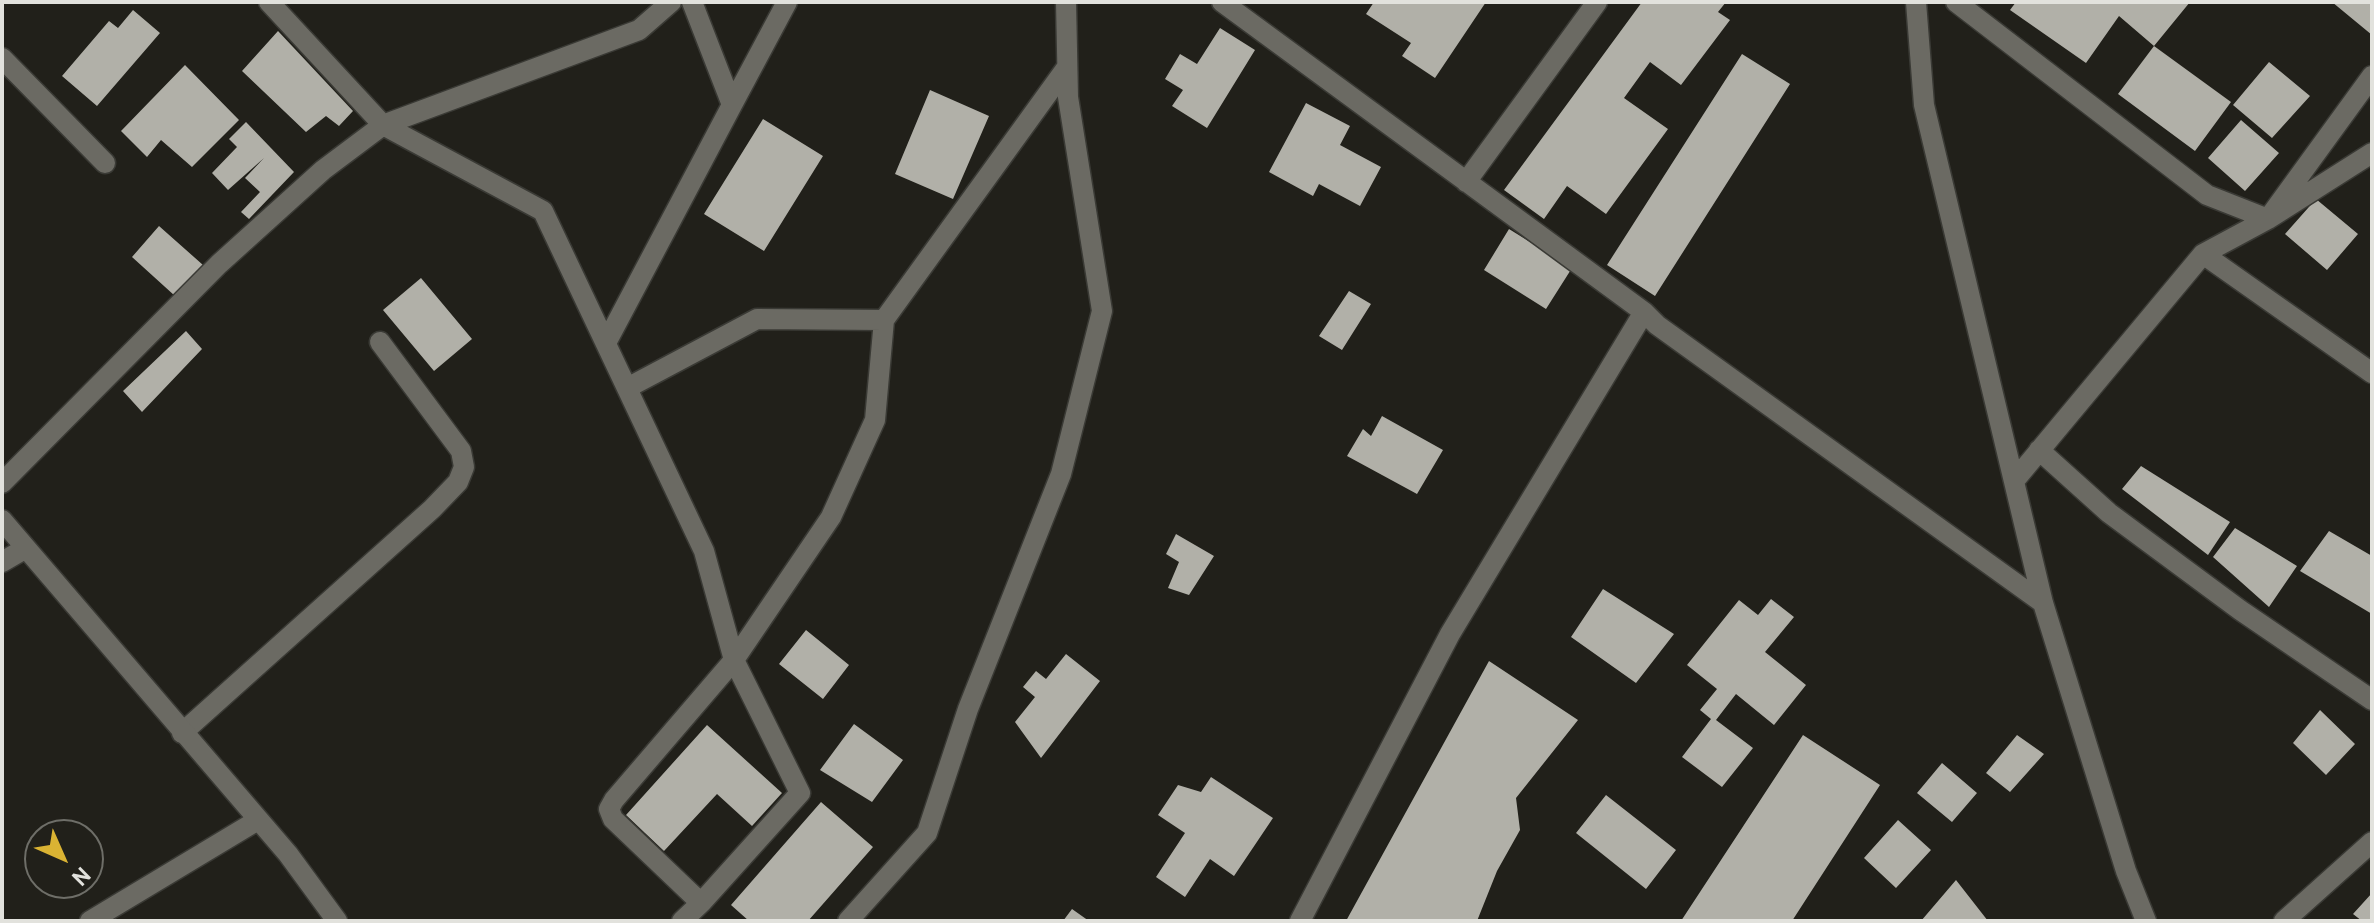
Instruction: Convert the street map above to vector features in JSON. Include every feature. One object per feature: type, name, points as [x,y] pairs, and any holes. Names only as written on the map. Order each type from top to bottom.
[{"type":"street","points":[[269,2],[383,125],[543,211],[704,551],[734,660],[800,793],[682,921]]},
{"type":"street","points":[[2,483],[219,264],[323,170],[383,125],[639,30],[671,2]]},
{"type":"street","points":[[692,2],[732,105]]},
{"type":"street","points":[[606,343],[787,2]]},
{"type":"street","points":[[848,921],[927,833],[968,709],[1061,474],[1102,311],[1068,97],[1066,2]]},
{"type":"street","points":[[1222,2],[1644,312],[1657,325],[2043,603]]},
{"type":"street","points":[[1466,182],[1597,2]]},
{"type":"street","points":[[1916,2],[1924,105],[2043,603],[2126,871],[2146,921]]},
{"type":"street","points":[[1956,2],[2207,195],[2268,219]]},
{"type":"street","points":[[2,58],[105,163]]},
{"type":"street","points":[[701,903],[613,819],[609,809],[734,660],[831,517],[875,420],[884,320],[1067,67]]},
{"type":"street","points":[[2268,219],[2372,76]]},
{"type":"street","points":[[2014,481],[2203,254],[2268,219],[2372,153]]},
{"type":"street","points":[[2203,254],[2372,373]]},
{"type":"street","points":[[1300,921],[1450,634],[1644,312]]},
{"type":"street","points":[[627,388],[757,319],[884,320]]},
{"type":"street","points":[[182,733],[432,509],[458,482],[464,467],[461,451],[380,342]]},
{"type":"street","points":[[2039,450],[2121,522],[2240,610],[2372,700]]},
{"type":"street","points":[[2,520],[288,854],[337,921]]},
{"type":"street","points":[[2,562],[26,548]]},
{"type":"street","points":[[90,921],[258,820]]},
{"type":"street","points":[[2284,921],[2372,842]]},
{"type":"building","points":[[1374,2],[1486,2],[1435,78],[1402,56],[1411,43],[1366,14]]},
{"type":"building","points":[[1642,2],[1726,2],[1718,12],[1730,20],[1681,85],[1650,62],[1624,98],[1668,129],[1606,214],[1567,186],[1544,219],[1504,190]]},
{"type":"building","points":[[2016,2],[2190,2],[2154,46],[2119,16],[2086,63],[2010,10]]},
{"type":"building","points":[[2332,2],[2372,2],[2372,35]]},
{"type":"building","points":[[133,10],[160,33],[97,106],[62,76],[109,21],[118,28]]},
{"type":"building","points":[[1220,28],[1255,50],[1207,128],[1172,106],[1183,90],[1165,79],[1180,54],[1197,64]]},
{"type":"building","points":[[278,31],[353,111],[339,126],[326,116],[306,132],[242,71]]},
{"type":"building","points":[[2154,46],[2231,102],[2195,151],[2118,94]]},
{"type":"building","points":[[1742,54],[1790,84],[1655,296],[1607,265]]},
{"type":"building","points":[[2269,62],[2310,96],[2272,138],[2233,105]]},
{"type":"building","points":[[185,65],[239,120],[192,167],[161,140],[147,157],[121,131]]},
{"type":"building","points":[[930,90],[989,116],[953,199],[895,174]]},
{"type":"building","points":[[1306,103],[1350,126],[1340,145],[1381,167],[1360,206],[1319,184],[1313,196],[1269,172]]},
{"type":"building","points":[[763,119],[823,156],[764,251],[704,214]]},
{"type":"building","points":[[2241,120],[2279,153],[2245,191],[2208,158]]},
{"type":"building","points":[[246,122],[294,172],[249,219],[241,212],[260,192],[245,178],[264,158],[228,190],[212,173],[237,147],[229,139]]},
{"type":"building","points":[[2316,199],[2358,234],[2327,270],[2285,234]]},
{"type":"building","points":[[159,226],[203,265],[175,296],[132,257]]},
{"type":"building","points":[[1509,229],[1572,268],[1546,309],[1484,270]]},
{"type":"building","points":[[421,278],[472,339],[434,371],[383,310]]},
{"type":"building","points":[[1349,291],[1371,304],[1342,350],[1319,336]]},
{"type":"building","points":[[186,331],[202,349],[142,412],[123,391]]},
{"type":"building","points":[[1382,416],[1443,450],[1417,494],[1347,456],[1363,429],[1371,436]]},
{"type":"building","points":[[2141,466],[2230,522],[2208,555],[2122,489]]},
{"type":"building","points":[[2235,528],[2297,566],[2269,607],[2213,557]]},
{"type":"building","points":[[2329,531],[2372,556],[2372,614],[2300,571]]},
{"type":"building","points":[[1176,534],[1214,556],[1189,595],[1168,588],[1179,562],[1166,554]]},
{"type":"building","points":[[1603,589],[1674,634],[1636,683],[1571,637]]},
{"type":"building","points":[[1771,599],[1794,617],[1765,652],[1806,685],[1774,725],[1736,694],[1716,720],[1753,748],[1722,787],[1682,757],[1711,719],[1700,710],[1717,689],[1687,665],[1739,600],[1758,615]]},
{"type":"building","points":[[806,630],[849,665],[823,699],[779,664]]},
{"type":"building","points":[[1066,654],[1100,681],[1041,758],[1015,722],[1035,697],[1023,687],[1036,671],[1046,679]]},
{"type":"building","points":[[1489,661],[1578,720],[1516,798],[1520,830],[1497,871],[1477,921],[1346,921]]},
{"type":"building","points":[[2320,710],[2355,744],[2326,775],[2293,743]]},
{"type":"building","points":[[854,724],[903,760],[872,802],[820,770]]},
{"type":"building","points":[[707,725],[782,793],[752,826],[717,794],[664,851],[626,815]]},
{"type":"building","points":[[1803,735],[1880,785],[1792,921],[1681,921]]},
{"type":"building","points":[[2017,735],[2044,754],[2010,792],[1986,773]]},
{"type":"building","points":[[1942,763],[1977,793],[1952,822],[1917,793]]},
{"type":"building","points":[[1211,777],[1273,818],[1234,876],[1210,859],[1185,897],[1156,877],[1185,833],[1158,815],[1178,785],[1201,792]]},
{"type":"building","points":[[1606,795],[1676,850],[1646,889],[1576,833]]},
{"type":"building","points":[[821,802],[873,847],[808,921],[749,921],[731,905]]},
{"type":"building","points":[[1898,820],[1931,850],[1896,888],[1864,858]]},
{"type":"building","points":[[1956,880],[1988,921],[1921,921]]},
{"type":"building","points":[[2372,893],[2372,921],[2362,921],[2353,914]]},
{"type":"building","points":[[1072,909],[1089,921],[1063,921]]}]
